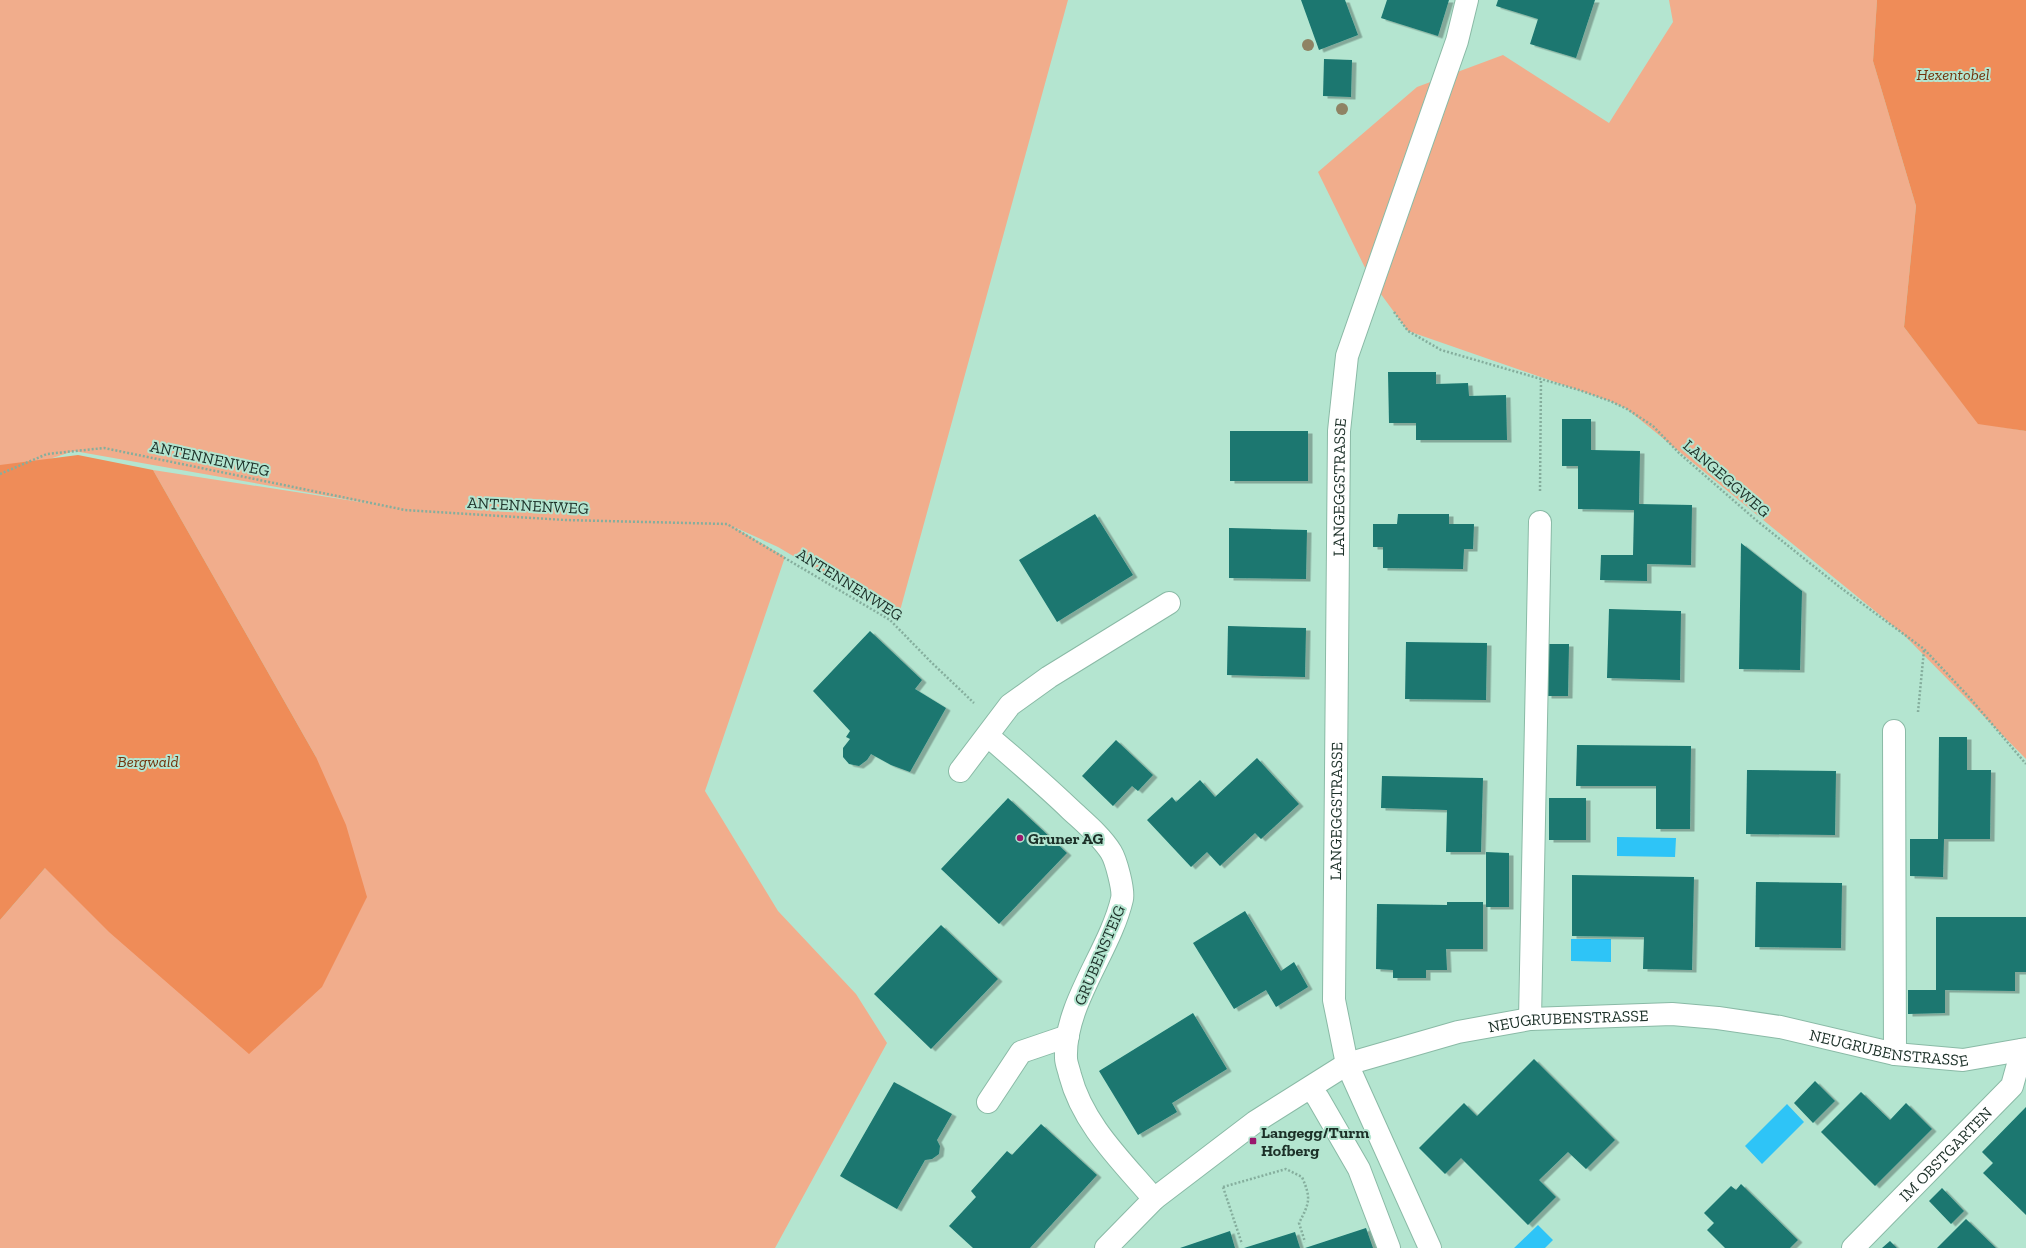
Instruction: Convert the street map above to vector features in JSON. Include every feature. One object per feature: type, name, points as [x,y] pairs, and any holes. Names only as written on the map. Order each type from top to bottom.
[{"type":"street","name":"LANGEGGSTRASSE","points":[[1430,1248],[1347,1064],[1334,1000],[1339,431],[1347,356],[1457,41],[1467,0]]},
{"type":"street","points":[[1530,1019],[1540,522]]},
{"type":"street","points":[[960,771],[1010,705],[1049,677],[1169,603]]},
{"type":"street","name":"GRUBENSTEIG","points":[[992,730],[1035,775],[1093,830],[1111,853],[1118,873],[1122,897],[1109,937],[1078,1001],[1068,1036],[1066,1059],[1075,1095],[1095,1129],[1154,1199]]},
{"type":"street","points":[[1894,732],[1895,1054]]},
{"type":"street","name":"NEUGRUBENSTRASSE","points":[[1106,1248],[1154,1199],[1265,1115],[1347,1064],[1458,1032],[1530,1019],[1672,1014],[1718,1018],[1780,1027],[1895,1054],[1963,1060],[2024,1050]]},
{"type":"street","points":[[988,1102],[1021,1052],[1068,1036]]},
{"type":"street","name":"IM OBSTGARTEN","points":[[1854,1248],[2012,1086],[2024,1050]]},
{"type":"street","points":[[1310,1088],[1318,1098],[1359,1168],[1389,1248]]},
{"type":"path","name":"LANGEGGWEG","points":[[1372,282],[1408,331],[1441,350],[1610,401],[1627,409],[1653,426],[1679,453],[1756,520],[1841,588],[1924,650],[1969,697],[2026,764]]},
{"type":"path","points":[[1540,522],[1541,379]]},
{"type":"path","name":"ANTENNENWEG","points":[[0,474],[48,454],[104,448],[405,510],[565,520],[727,524],[890,620],[931,662],[992,730]]},
{"type":"path","points":[[1894,732],[1919,712],[1924,650]]},
{"type":"path","points":[[1199,1165],[1223,1187],[1242,1244]]},
{"type":"path","points":[[1223,1187],[1286,1169],[1302,1177],[1309,1194],[1308,1205],[1299,1223],[1305,1242]]},
{"type":"shaded area","points":[[0,0],[1068,0],[898,618],[778,547],[732,526],[785,557],[705,791],[778,911],[856,994],[887,1043],[775,1248],[0,1248],[0,920],[45,868],[316,757],[153,470],[373,504],[74,451],[0,475]]},
{"type":"shaded area","points":[[1669,0],[1877,0],[1873,61],[1916,206],[1904,327],[1978,423],[2026,431],[2026,759],[1902,633],[1627,409],[1610,401],[1408,331],[1372,282],[1318,172],[1417,87],[1503,55],[1609,123],[1673,22]]},
{"type":"green space","name":"Hexentobel","points":[[1877,0],[2026,0],[2026,431],[1978,424],[1904,327],[1916,206],[1873,61]]},
{"type":"green space","name":"Bergwald","points":[[78,455],[153,470],[316,757],[346,825],[367,897],[322,987],[249,1054],[109,932],[45,868],[0,920],[0,465]]},
{"type":"water","points":[[1617,837],[1676,838],[1675,857],[1617,856]]},
{"type":"water","points":[[1571,939],[1611,939],[1611,962],[1571,961]]},
{"type":"water","points":[[1787,1104],[1804,1122],[1762,1164],[1745,1146]]},
{"type":"water","points":[[1538,1225],[1553,1240],[1545,1248],[1514,1248]]},
{"type":"building","points":[[1301,0],[1345,0],[1358,35],[1319,50]]},
{"type":"building","points":[[1387,0],[1449,0],[1438,36],[1381,18]]},
{"type":"building","points":[[1498,0],[1595,0],[1576,58],[1530,44],[1538,19],[1496,6]]},
{"type":"building","points":[[1324,59],[1352,60],[1351,97],[1323,96]]},
{"type":"building","points":[[1388,372],[1436,372],[1436,384],[1468,383],[1469,396],[1506,395],[1507,440],[1416,440],[1416,423],[1389,423]]},
{"type":"building","points":[[1562,419],[1591,419],[1591,450],[1640,451],[1639,504],[1692,505],[1691,565],[1647,564],[1647,581],[1600,580],[1601,555],[1633,555],[1634,510],[1578,509],[1578,466],[1562,466]]},
{"type":"building","points":[[1230,431],[1308,431],[1308,481],[1230,481]]},
{"type":"building","points":[[1095,514],[1133,575],[1057,622],[1019,560]]},
{"type":"building","points":[[1398,514],[1449,514],[1449,524],[1474,524],[1473,549],[1464,549],[1463,569],[1383,568],[1383,547],[1373,547],[1373,524],[1397,524]]},
{"type":"building","points":[[1229,528],[1307,530],[1306,579],[1229,578]]},
{"type":"building","points":[[1741,543],[1802,591],[1800,670],[1739,669]]},
{"type":"building","points":[[1609,609],[1681,611],[1680,680],[1607,678]]},
{"type":"building","points":[[1228,626],[1306,628],[1305,677],[1227,675]]},
{"type":"building","points":[[870,631],[922,680],[915,689],[946,708],[910,772],[891,765],[871,754],[867,760],[859,766],[849,764],[843,757],[843,748],[850,739],[846,737],[850,731],[813,691]]},
{"type":"building","points":[[1406,642],[1487,643],[1486,700],[1405,699]]},
{"type":"building","points":[[1547,644],[1569,644],[1568,696],[1547,696]]},
{"type":"building","points":[[1939,737],[1967,737],[1967,770],[1991,770],[1990,839],[1944,839],[1943,877],[1910,876],[1910,839],[1938,839]]},
{"type":"building","points":[[1116,740],[1153,775],[1138,791],[1132,786],[1113,806],[1082,776]]},
{"type":"building","points":[[1577,745],[1691,746],[1690,829],[1656,829],[1656,786],[1576,786]]},
{"type":"building","points":[[1257,758],[1299,804],[1261,839],[1255,833],[1220,866],[1207,852],[1191,867],[1147,820],[1172,797],[1176,802],[1200,780],[1215,797]]},
{"type":"building","points":[[1747,770],[1836,771],[1835,835],[1746,834]]},
{"type":"building","points":[[1382,776],[1483,778],[1481,852],[1446,852],[1447,810],[1381,808]]},
{"type":"building","points":[[1008,798],[1067,853],[999,924],[941,869]]},
{"type":"building","points":[[1549,798],[1586,798],[1586,840],[1549,840]]},
{"type":"building","points":[[1486,852],[1509,853],[1509,907],[1486,907]]},
{"type":"building","points":[[1572,875],[1694,877],[1692,970],[1643,969],[1644,937],[1572,936]]},
{"type":"building","points":[[1756,882],[1842,883],[1841,948],[1755,947]]},
{"type":"building","points":[[1447,902],[1483,902],[1483,949],[1446,949],[1447,970],[1426,970],[1426,978],[1393,978],[1393,970],[1376,969],[1377,904],[1447,905]]},
{"type":"building","points":[[1245,911],[1281,971],[1294,962],[1308,987],[1276,1007],[1266,990],[1234,1009],[1193,943]]},
{"type":"building","points":[[1936,917],[2026,917],[2026,972],[2015,972],[2015,991],[1945,990],[1945,1013],[1908,1014],[1908,990],[1936,990]]},
{"type":"building","points":[[941,925],[998,979],[931,1049],[874,994]]},
{"type":"building","points":[[1193,1013],[1227,1069],[1172,1103],[1177,1112],[1138,1135],[1099,1071]]},
{"type":"building","points":[[1534,1059],[1615,1140],[1586,1169],[1568,1152],[1539,1180],[1556,1197],[1528,1225],[1461,1158],[1445,1174],[1419,1148],[1464,1103],[1477,1116]]},
{"type":"building","points":[[1815,1081],[1835,1101],[1813,1123],[1794,1103]]},
{"type":"building","points":[[894,1082],[952,1114],[937,1140],[940,1146],[939,1154],[932,1159],[925,1160],[897,1209],[840,1176]]},
{"type":"building","points":[[1861,1092],[1890,1120],[1906,1103],[1932,1129],[1875,1186],[1821,1132]]},
{"type":"building","points":[[2026,1107],[2026,1215],[1983,1173],[1993,1163],[1982,1152]]},
{"type":"building","points":[[1041,1124],[1097,1175],[1030,1248],[973,1248],[949,1226],[976,1197],[971,1191],[1007,1151],[1012,1155]]},
{"type":"building","points":[[1741,1184],[1798,1240],[1790,1248],[1725,1248],[1707,1230],[1714,1223],[1704,1213],[1731,1186],[1736,1190]]},
{"type":"building","points":[[1942,1188],[1964,1211],[1951,1224],[1929,1201]]},
{"type":"building","points":[[1966,1219],[1996,1248],[1937,1248]]},
{"type":"building","points":[[1366,1228],[1373,1248],[1305,1248]]},
{"type":"building","points":[[1230,1231],[1235,1248],[1180,1248]]},
{"type":"building","points":[[1295,1232],[1300,1248],[1244,1248]]},
{"type":"building","points":[[1890,1241],[1897,1248],[1882,1248]]},
{"type":"place","name":"Gruner AG","points":[[1020,838]]},
{"type":"place","name":"Langegg/Turm Hofberg","points":[[1253,1141]]}]
